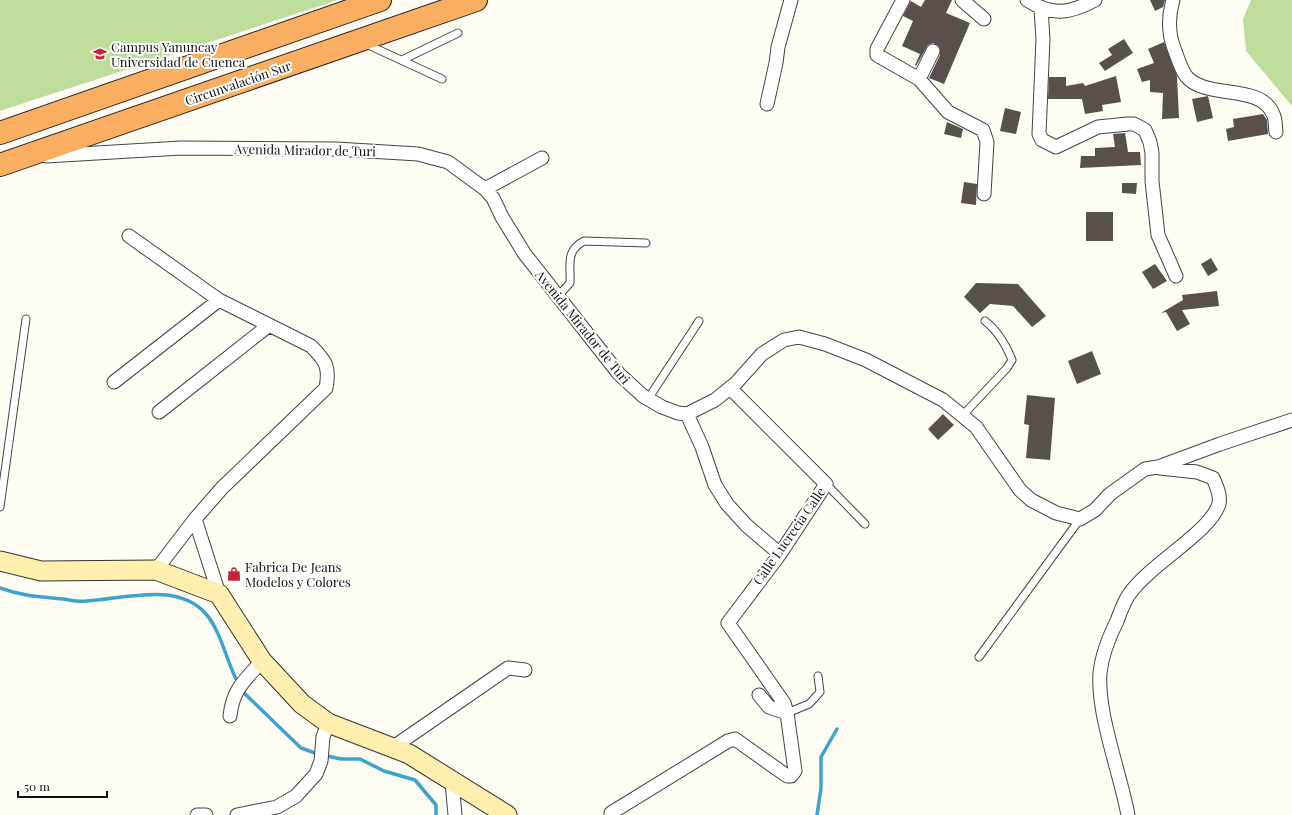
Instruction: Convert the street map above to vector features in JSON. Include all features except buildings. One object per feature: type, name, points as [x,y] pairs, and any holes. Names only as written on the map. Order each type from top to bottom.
[{"type":"highway","points":[[0,133],[380,0]]},
{"type":"highway","name":"Circunvalación Sur","points":[[9,161],[476,0]]},
{"type":"main road","points":[[0,561],[41,571],[156,570],[218,594],[262,661],[302,704],[328,723],[409,754],[507,815]]},
{"type":"street","points":[[767,104],[778,47],[791,0]]},
{"type":"street","points":[[903,0],[877,49],[877,55],[919,79],[948,112],[983,130],[987,142],[984,194]]},
{"type":"street","points":[[962,0],[984,19]]},
{"type":"street","points":[[1027,0],[1041,9],[1064,11],[1077,10],[1095,0]]},
{"type":"street","points":[[1173,0],[1169,14],[1171,41],[1186,76],[1196,84],[1220,91],[1242,93],[1264,102],[1273,113],[1276,132]]},
{"type":"street","points":[[1041,9],[1043,39],[1039,134],[1042,140],[1056,147],[1098,127],[1121,123],[1134,124],[1145,130],[1150,142],[1152,153],[1152,181],[1158,235],[1176,276]]},
{"type":"street","points":[[919,79],[933,51]]},
{"type":"street","name":"Avenida Mirador de Turi","points":[[9,161],[187,148],[336,149],[418,154],[448,162],[485,189],[493,198],[502,217],[524,254],[558,295],[619,374],[631,387],[648,399],[678,413],[687,414]]},
{"type":"street","points":[[485,189],[542,158]]},
{"type":"street","points":[[129,236],[219,300],[268,326],[311,346],[320,355],[328,367],[326,388],[222,488],[195,518],[156,570]]},
{"type":"street","points":[[114,382],[219,300]]},
{"type":"street","points":[[159,412],[268,326]]},
{"type":"street","points":[[780,554],[746,525],[727,504],[716,485],[702,447],[687,414],[715,400],[750,369],[762,354],[784,340],[798,337],[826,344],[866,360],[943,400],[976,427],[1020,490],[1030,500],[1056,513],[1080,519],[1094,510],[1110,494],[1145,469],[1158,467],[1292,420]]},
{"type":"street","name":"Calle Lucrecia Calle","points":[[730,388],[826,484],[780,554],[729,620],[730,626],[784,703],[787,713]]},
{"type":"street","points":[[1128,815],[1104,717],[1100,688],[1100,672],[1104,649],[1127,597],[1137,583],[1207,522],[1219,503],[1218,489],[1213,478],[1197,472],[1158,467]]},
{"type":"street","points":[[195,518],[218,594]]},
{"type":"street","points":[[230,716],[232,699],[243,681],[262,661]]},
{"type":"street","points":[[392,748],[508,668],[525,670]]},
{"type":"street","points":[[611,813],[728,740],[735,739],[779,772],[786,776],[791,776],[795,771],[787,713],[769,707],[759,695]]},
{"type":"street","points":[[237,815],[277,807],[296,796],[316,774],[321,761],[323,737],[328,723]]},
{"type":"street","points":[[452,782],[455,815]]},
{"type":"street","points":[[197,815],[206,815]]},
{"type":"lane","points":[[402,60],[458,33]]},
{"type":"lane","points":[[359,41],[442,79]]},
{"type":"lane","points":[[558,295],[570,283],[569,259],[575,246],[584,241],[646,243]]},
{"type":"lane","points":[[0,506],[26,319]]},
{"type":"lane","points":[[648,399],[700,321]]},
{"type":"lane","points":[[963,415],[1007,368],[1012,360],[994,328],[985,321]]},
{"type":"lane","points":[[826,484],[865,524]]},
{"type":"lane","points":[[979,657],[1080,519]]},
{"type":"lane","points":[[787,713],[808,704],[820,692],[818,676]]},
{"type":"green space","name":"Campus Yanuncay Universidad de Cuenca","points":[[0,0],[338,0],[0,111]]},
{"type":"green space","points":[[1251,0],[1292,0],[1292,106],[1246,51],[1243,19]]},
{"type":"waterway","points":[[0,588],[31,596],[81,601],[150,594],[181,598],[194,604],[206,614],[211,621],[220,638],[238,683]]},
{"type":"waterway","points":[[242,691],[301,748],[318,754],[341,759],[360,759],[384,771],[415,780],[436,805],[436,815]]},
{"type":"waterway","points":[[817,815],[821,788],[821,757],[837,729]]},
{"type":"place","name":"Campus Yanuncay Universidad de Cuenca","points":[[100,54]]},
{"type":"place","name":"Fabrica De Jeans Modelos y Colores","points":[[234,574]]}]
